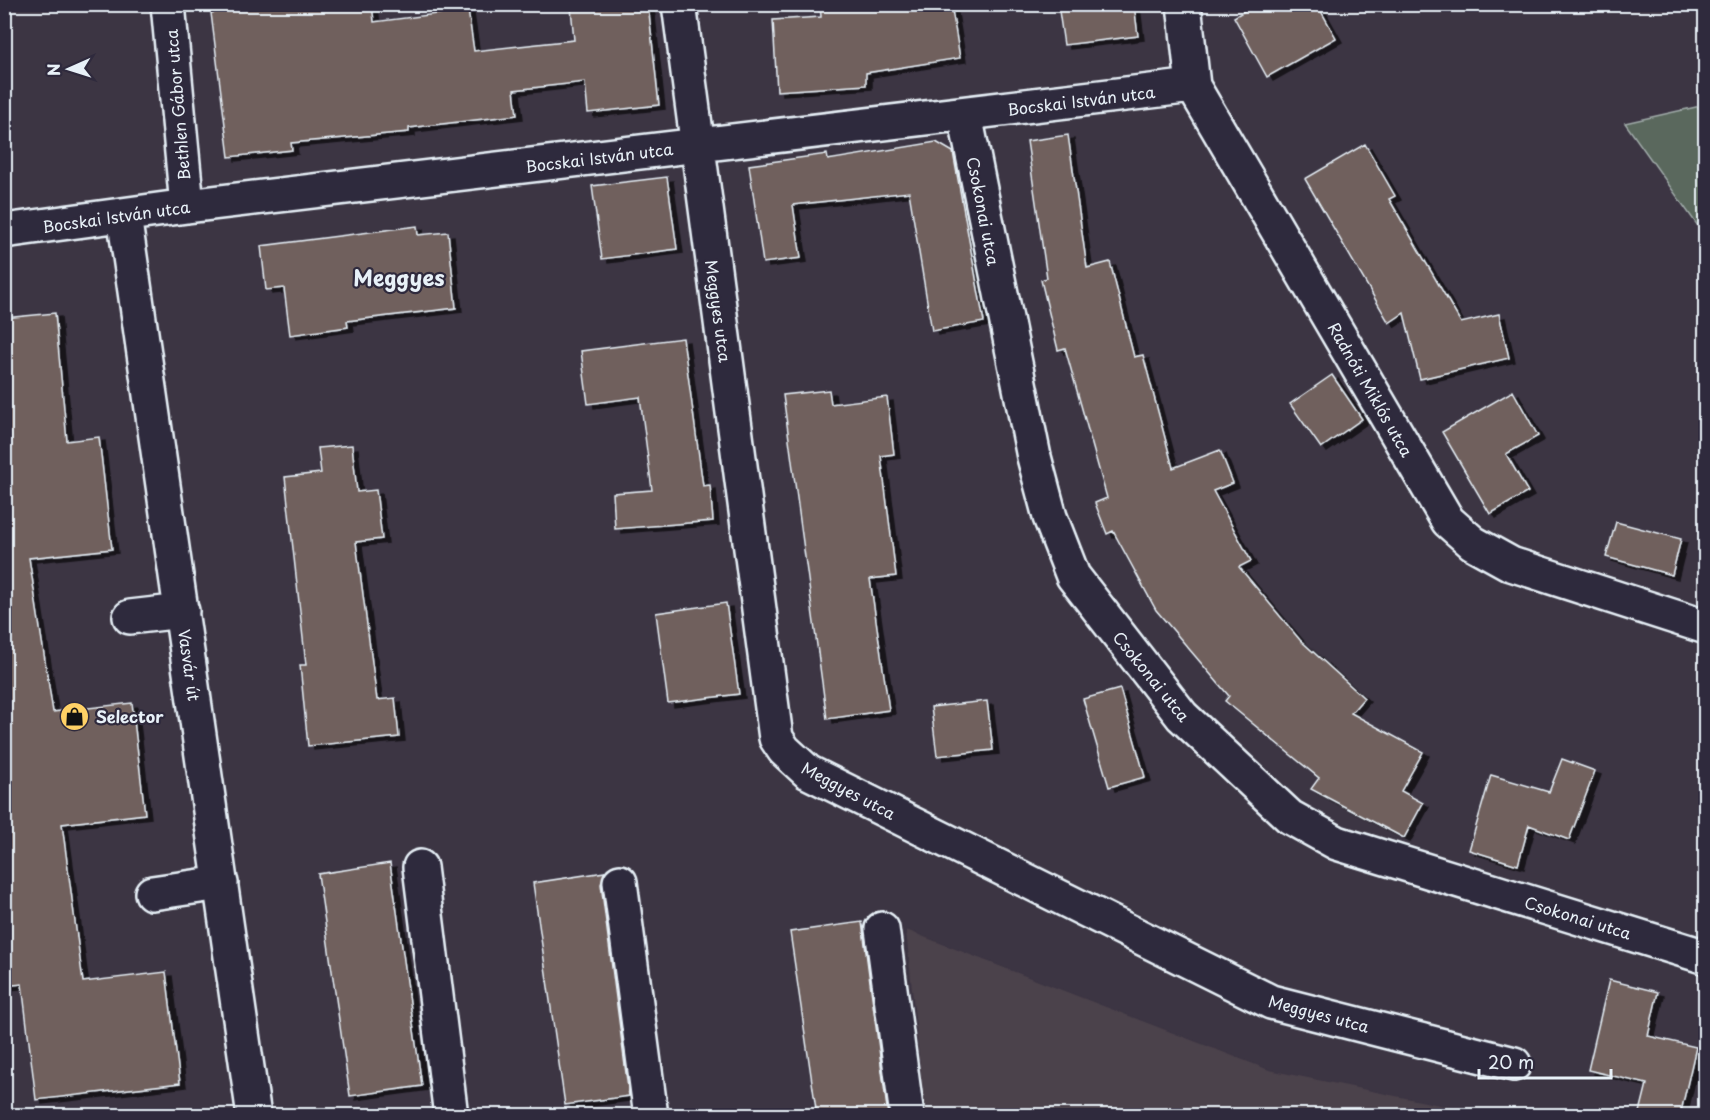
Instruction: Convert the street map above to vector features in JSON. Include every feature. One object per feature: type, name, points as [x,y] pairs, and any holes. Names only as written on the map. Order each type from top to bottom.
[{"type":"street","name":"Bethlen Gábor utca","points":[[168,4],[187,206]]},
{"type":"street","name":"Meggyes utca","points":[[679,4],[776,738],[784,750],[808,772],[1271,1002],[1514,1064]]},
{"type":"street","name":"Radnóti Miklós utca","points":[[1184,4],[1193,86],[1448,521],[1458,532],[1489,554],[1511,564],[1706,627]]},
{"type":"street","name":"Bocskai István utca","points":[[4,231],[187,206],[1193,86]]},
{"type":"street","name":"Csokonai utca","points":[[965,115],[1031,446],[1050,517],[1073,576],[1182,716],[1290,817],[1337,843],[1706,957]]},
{"type":"street","name":"Vasvár út","points":[[124,215],[254,1116]]},
{"type":"street","points":[[130,617],[182,611]]},
{"type":"street","points":[[420,867],[451,1116]]},
{"type":"street","points":[[620,882],[651,1116]]},
{"type":"street","points":[[152,893],[221,883]]},
{"type":"street","points":[[882,929],[907,1116]]},
{"type":"shaded area","points":[[906,930],[1269,1070],[1488,1115],[925,1115]]},
{"type":"green space","points":[[1706,105],[1705,236],[1625,123]]},
{"type":"building","points":[[280,4],[372,4],[374,22],[468,10],[474,51],[574,40],[571,8],[648,4],[659,105],[588,113],[585,82],[514,90],[517,115],[409,128],[409,132],[291,143],[292,150],[229,157],[211,13]]},
{"type":"building","points":[[820,4],[951,4],[960,58],[866,73],[866,85],[777,91],[773,20],[821,17]]},
{"type":"building","points":[[1058,4],[1134,4],[1138,36],[1064,45]]},
{"type":"building","points":[[1256,4],[1317,4],[1336,38],[1267,77],[1234,17]]},
{"type":"building","points":[[1068,135],[1087,268],[1110,262],[1134,357],[1143,355],[1173,468],[1220,450],[1233,483],[1213,491],[1251,561],[1239,567],[1300,640],[1364,698],[1351,713],[1423,752],[1401,791],[1423,803],[1404,838],[1311,789],[1319,778],[1225,701],[1229,696],[1156,610],[1113,531],[1107,534],[1095,503],[1107,498],[1065,348],[1058,350],[1041,280],[1047,278],[1027,141]]},
{"type":"building","points":[[936,142],[953,152],[984,322],[932,331],[909,192],[793,205],[801,258],[763,263],[749,165],[827,154],[828,160]]},
{"type":"building","points":[[1365,144],[1395,196],[1389,199],[1461,323],[1499,314],[1509,358],[1420,379],[1404,313],[1389,323],[1305,179]]},
{"type":"building","points":[[667,177],[677,249],[602,259],[592,186]]},
{"type":"building","points":[[417,226],[418,235],[448,232],[456,308],[347,321],[348,327],[290,335],[284,288],[266,290],[261,246]]},
{"type":"building","points":[[55,313],[67,441],[99,437],[112,549],[29,558],[53,712],[132,703],[145,814],[62,824],[83,982],[166,972],[180,1083],[36,1100],[22,984],[4,986],[4,318]]},
{"type":"building","points":[[683,338],[703,486],[710,485],[713,521],[615,529],[613,493],[652,490],[640,397],[588,404],[581,351]]},
{"type":"building","points":[[1332,375],[1362,419],[1321,448],[1290,404]]},
{"type":"building","points":[[829,390],[831,404],[887,397],[894,454],[881,456],[896,576],[870,579],[889,710],[827,719],[783,395]]},
{"type":"building","points":[[1513,391],[1538,436],[1506,454],[1528,492],[1490,514],[1442,432]]},
{"type":"building","points":[[352,445],[357,492],[376,490],[382,539],[356,542],[377,700],[395,698],[399,737],[308,746],[300,665],[306,665],[285,477],[321,473],[318,448]]},
{"type":"building","points":[[1616,522],[1681,539],[1672,575],[1606,557]]},
{"type":"building","points":[[726,603],[739,694],[668,703],[656,613]]},
{"type":"building","points":[[1120,689],[1145,777],[1109,787],[1083,699]]},
{"type":"building","points":[[987,701],[993,750],[937,756],[931,707]]},
{"type":"building","points":[[1562,759],[1595,771],[1569,840],[1529,825],[1518,865],[1469,850],[1491,775],[1549,792]]},
{"type":"building","points":[[390,863],[422,1086],[350,1096],[318,874]]},
{"type":"building","points":[[605,872],[601,884],[629,1096],[565,1105],[533,883]]},
{"type":"building","points":[[862,922],[888,1116],[817,1116],[790,932]]},
{"type":"building","points":[[1609,980],[1658,992],[1648,1036],[1696,1047],[1680,1116],[1639,1116],[1647,1084],[1588,1070]]},
{"type":"place","name":"Selector","points":[[75,716]]},
{"type":"district","name":"Meggyes","points":[[399,276]]}]
